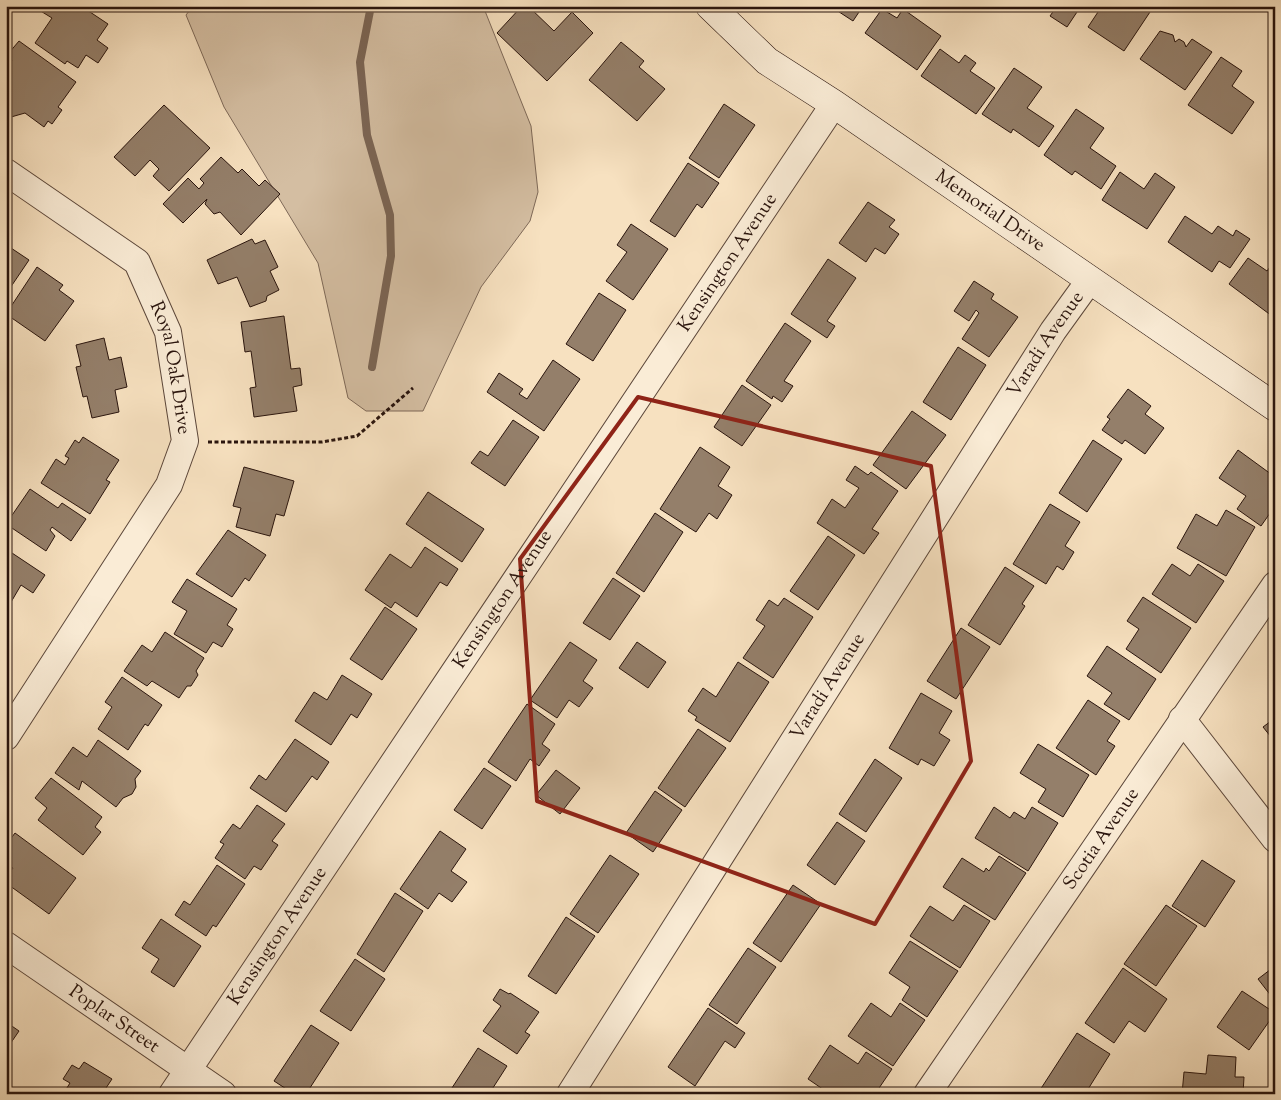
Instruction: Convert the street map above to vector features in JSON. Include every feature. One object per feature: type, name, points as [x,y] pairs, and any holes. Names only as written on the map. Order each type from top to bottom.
[{"type":"main road","name":"Memorial Drive","points":[[710,6],[767,61],[834,104],[1275,407]]},
{"type":"street","name":"Kensington Avenue","points":[[172,1094],[834,104]]},
{"type":"street","name":"Royal Oak Drive","points":[[6,172],[137,262],[168,332],[185,442],[169,485],[6,737]]},
{"type":"street","name":"Varadi Avenue","points":[[570,1094],[1048,339],[1089,280]]},
{"type":"street","name":"Scotia Avenue","points":[[927,1094],[1275,585]]},
{"type":"street","points":[[1182,719],[1275,839]]},
{"type":"street","name":"Poplar Street","points":[[6,944],[223,1094]]},
{"type":"path","points":[[185,442],[322,442],[357,436],[413,388]]},
{"type":"highlighted area","points":[[638,397],[931,466],[971,761],[875,924],[537,801],[520,559]]},
{"type":"shaded area","points":[[193,6],[483,6],[531,126],[538,192],[530,221],[481,287],[423,411],[366,411],[348,398],[318,263],[224,107],[186,15]]},
{"type":"building","points":[[41,6],[81,6],[108,24],[97,40],[108,48],[98,63],[86,55],[78,68],[67,61],[65,64],[35,43],[52,18],[39,10]]},
{"type":"building","points":[[522,6],[528,6],[554,31],[572,12],[593,33],[547,81],[497,33]]},
{"type":"building","points":[[830,6],[863,6],[853,21]]},
{"type":"building","points":[[1051,6],[1081,6],[1067,27],[1050,16],[1055,9]]},
{"type":"building","points":[[1102,6],[1141,6],[1150,12],[1124,51],[1088,27]]},
{"type":"building","points":[[882,9],[897,18],[903,9],[941,36],[917,70],[865,33]]},
{"type":"building","points":[[1160,31],[1173,35],[1175,42],[1179,39],[1184,42],[1186,47],[1192,39],[1212,52],[1185,90],[1140,59]]},
{"type":"building","points":[[19,41],[76,82],[58,107],[62,110],[52,124],[48,121],[44,127],[25,113],[11,117],[6,113],[6,63],[9,65],[12,60],[7,58],[8,54]]},
{"type":"building","points":[[621,42],[644,61],[639,67],[665,89],[637,121],[589,80]]},
{"type":"building","points":[[940,49],[959,63],[965,55],[976,63],[970,71],[995,88],[976,114],[921,76]]},
{"type":"building","points":[[1221,57],[1242,71],[1232,86],[1254,102],[1232,134],[1188,105]]},
{"type":"building","points":[[1014,68],[1042,87],[1027,108],[1054,126],[1039,147],[1013,129],[1011,133],[982,114]]},
{"type":"building","points":[[724,104],[755,125],[719,178],[689,158]]},
{"type":"building","points":[[164,105],[210,148],[169,191],[153,176],[159,169],[150,160],[135,176],[114,157]]},
{"type":"building","points":[[1076,109],[1104,128],[1090,148],[1116,166],[1101,189],[1075,171],[1072,175],[1044,155]]},
{"type":"building","points":[[221,157],[238,173],[242,169],[259,186],[265,180],[280,194],[241,235],[220,212],[214,214],[205,204],[207,199],[183,223],[163,204],[188,178],[199,189],[204,183],[200,179]]},
{"type":"building","points":[[688,163],[719,183],[702,208],[697,204],[675,237],[650,221]]},
{"type":"building","points":[[1120,172],[1144,189],[1155,173],[1175,187],[1147,229],[1102,200]]},
{"type":"building","points":[[868,202],[895,220],[889,227],[899,234],[885,254],[875,248],[866,262],[839,243]]},
{"type":"building","points":[[1185,216],[1212,234],[1218,226],[1233,236],[1236,230],[1250,239],[1230,268],[1219,261],[1212,272],[1168,242]]},
{"type":"building","points":[[631,224],[668,249],[633,300],[606,281],[627,252],[617,245]]},
{"type":"building","points":[[252,239],[255,244],[265,240],[278,267],[270,271],[279,290],[267,296],[266,301],[250,307],[237,277],[218,284],[207,260]]},
{"type":"building","points":[[11,248],[29,260],[6,294],[6,253]]},
{"type":"building","points":[[1248,258],[1267,271],[1270,267],[1275,271],[1275,312],[1272,316],[1229,284]]},
{"type":"building","points":[[828,259],[856,278],[827,321],[835,326],[827,338],[791,314]]},
{"type":"building","points":[[37,267],[63,285],[59,290],[74,301],[45,341],[6,314]]},
{"type":"building","points":[[974,281],[994,294],[991,299],[1018,317],[989,357],[962,339],[979,313],[976,310],[969,321],[954,311]]},
{"type":"building","points":[[599,293],[626,310],[593,361],[566,344]]},
{"type":"building","points":[[284,316],[291,369],[300,368],[302,385],[293,387],[297,411],[254,417],[250,388],[256,387],[251,351],[245,352],[241,322]]},
{"type":"building","points":[[785,323],[811,341],[784,381],[793,386],[782,402],[773,396],[772,399],[746,381]]},
{"type":"building","points":[[104,338],[109,360],[121,357],[127,387],[115,390],[119,412],[92,418],[87,396],[83,397],[76,367],[81,366],[76,345]]},
{"type":"building","points":[[958,347],[986,365],[951,420],[923,402]]},
{"type":"building","points":[[553,360],[580,379],[544,431],[487,392],[499,373],[523,389],[519,394],[527,399]]},
{"type":"building","points":[[742,385],[771,405],[742,446],[714,427]]},
{"type":"building","points":[[1128,389],[1151,406],[1145,414],[1164,428],[1145,454],[1125,440],[1122,444],[1102,430],[1110,419],[1107,417]]},
{"type":"building","points":[[912,411],[946,435],[906,489],[873,465]]},
{"type":"building","points":[[513,420],[539,437],[505,486],[471,463],[480,451],[488,456]]},
{"type":"building","points":[[83,437],[119,460],[106,480],[110,482],[90,514],[41,483],[56,459],[65,465],[69,458],[65,456],[75,440],[79,443]]},
{"type":"building","points":[[1093,440],[1122,459],[1087,512],[1059,493]]},
{"type":"building","points":[[700,447],[730,467],[718,486],[732,495],[717,519],[709,513],[696,532],[660,509]]},
{"type":"building","points":[[1238,450],[1275,477],[1275,506],[1261,526],[1237,509],[1246,496],[1219,478]]},
{"type":"building","points":[[855,466],[868,475],[871,472],[898,491],[872,529],[879,533],[864,554],[817,523],[832,499],[845,508],[859,488],[846,480]]},
{"type":"building","points":[[244,467],[294,481],[284,516],[276,514],[270,536],[236,527],[241,508],[233,506]]},
{"type":"building","points":[[30,489],[58,508],[62,503],[86,519],[71,541],[52,527],[50,530],[55,536],[46,551],[6,524]]},
{"type":"building","points":[[428,492],[484,529],[462,562],[406,524]]},
{"type":"building","points":[[1050,504],[1080,522],[1065,546],[1074,552],[1063,570],[1057,566],[1046,584],[1013,564]]},
{"type":"building","points":[[1226,510],[1255,527],[1226,576],[1177,548],[1196,514],[1217,526]]},
{"type":"building","points":[[655,513],[683,532],[644,592],[616,573]]},
{"type":"building","points":[[228,530],[266,555],[249,581],[245,578],[232,597],[196,574]]},
{"type":"building","points":[[828,536],[855,555],[818,610],[790,591]]},
{"type":"building","points":[[425,547],[458,569],[447,586],[440,582],[417,617],[395,602],[391,608],[365,590],[390,554],[411,568]]},
{"type":"building","points":[[6,549],[45,575],[33,593],[21,585],[7,609]]},
{"type":"building","points":[[1172,564],[1190,576],[1198,564],[1224,581],[1196,623],[1152,594]]},
{"type":"building","points":[[1005,567],[1034,586],[1022,604],[1025,606],[1000,645],[968,625]]},
{"type":"building","points":[[613,578],[640,596],[610,640],[583,623]]},
{"type":"building","points":[[187,579],[237,609],[227,625],[233,629],[222,647],[213,642],[206,653],[174,634],[187,611],[172,602]]},
{"type":"building","points":[[1143,597],[1191,628],[1161,673],[1126,649],[1139,629],[1127,621]]},
{"type":"building","points":[[784,598],[813,617],[773,678],[743,658],[765,626],[756,620],[769,600],[778,606]]},
{"type":"building","points":[[385,607],[417,629],[382,680],[350,659]]},
{"type":"building","points":[[961,628],[990,647],[956,699],[927,681]]},
{"type":"building","points":[[165,632],[204,658],[196,671],[198,675],[191,686],[187,686],[179,698],[152,681],[147,686],[124,671],[142,645],[152,652]]},
{"type":"building","points":[[570,642],[597,660],[583,681],[593,688],[579,707],[569,700],[557,718],[530,700]]},
{"type":"building","points":[[637,642],[666,662],[648,688],[619,668]]},
{"type":"building","points":[[1107,646],[1156,679],[1129,720],[1104,704],[1112,693],[1087,676]]},
{"type":"building","points":[[738,662],[769,682],[730,742],[695,720],[697,717],[688,711],[703,688],[716,697]]},
{"type":"building","points":[[342,675],[372,694],[357,718],[351,714],[331,745],[295,721],[314,692],[327,700]]},
{"type":"building","points":[[122,677],[162,705],[148,726],[145,724],[128,750],[98,729],[112,707],[105,702]]},
{"type":"building","points":[[921,693],[952,711],[939,733],[950,740],[934,766],[921,759],[918,765],[889,748]]},
{"type":"building","points":[[1088,700],[1120,721],[1107,741],[1115,746],[1096,775],[1056,748]]},
{"type":"building","points":[[527,704],[555,724],[542,744],[550,750],[539,766],[530,759],[516,781],[488,762]]},
{"type":"building","points":[[1275,718],[1275,742],[1263,727]]},
{"type":"building","points":[[698,729],[726,748],[685,807],[658,788]]},
{"type":"building","points":[[295,739],[329,762],[317,780],[312,776],[286,812],[250,788],[259,775],[266,780]]},
{"type":"building","points":[[98,740],[141,771],[135,779],[136,787],[132,794],[123,798],[116,807],[82,781],[79,790],[55,773],[73,747],[87,757]]},
{"type":"building","points":[[1038,744],[1089,775],[1063,817],[1038,802],[1046,789],[1020,773]]},
{"type":"building","points":[[875,759],[902,778],[866,832],[839,814]]},
{"type":"building","points":[[484,768],[511,786],[482,829],[454,810]]},
{"type":"building","points":[[556,770],[580,788],[560,814],[536,795]]},
{"type":"building","points":[[51,778],[102,817],[95,827],[101,832],[83,855],[38,820],[47,808],[35,798]]},
{"type":"building","points":[[655,791],[682,810],[653,852],[626,833]]},
{"type":"building","points":[[257,805],[285,824],[272,841],[278,845],[261,870],[254,866],[245,879],[215,858],[224,844],[220,842],[233,824],[240,829]]},
{"type":"building","points":[[994,807],[1010,818],[1014,812],[1025,819],[1032,807],[1058,823],[1028,871],[975,838]]},
{"type":"building","points":[[837,822],[865,841],[835,885],[807,865]]},
{"type":"building","points":[[440,831],[466,849],[451,871],[467,882],[452,902],[439,893],[428,909],[400,889]]},
{"type":"building","points":[[15,833],[76,878],[49,914],[6,883],[6,877],[13,868],[6,863],[6,845]]},
{"type":"building","points":[[610,855],[639,874],[598,933],[570,914]]},
{"type":"building","points":[[999,856],[1026,873],[995,920],[943,887],[962,858],[984,872],[986,868],[989,871]]},
{"type":"building","points":[[1202,860],[1235,881],[1205,927],[1172,906]]},
{"type":"building","points":[[217,865],[245,884],[216,927],[213,925],[206,936],[175,915],[184,901],[190,905]]},
{"type":"building","points":[[793,885],[821,904],[781,962],[753,943]]},
{"type":"building","points":[[395,893],[423,911],[384,972],[357,954]]},
{"type":"building","points":[[964,905],[990,921],[960,968],[910,936],[930,906],[953,921]]},
{"type":"building","points":[[1166,905],[1197,926],[1156,986],[1124,964]]},
{"type":"building","points":[[566,917],[595,936],[556,994],[528,976]]},
{"type":"building","points":[[161,919],[201,946],[174,987],[151,972],[159,959],[142,948]]},
{"type":"building","points":[[910,941],[958,971],[927,1017],[902,1000],[910,987],[889,973]]},
{"type":"building","points":[[748,948],[776,967],[737,1024],[709,1005]]},
{"type":"building","points":[[355,959],[385,979],[351,1031],[320,1011]]},
{"type":"building","points":[[1275,966],[1275,1001],[1258,979]]},
{"type":"building","points":[[1123,968],[1167,999],[1145,1032],[1129,1021],[1114,1043],[1085,1023]]},
{"type":"building","points":[[500,989],[510,993],[539,1012],[525,1032],[530,1035],[517,1054],[483,1031],[501,1006],[493,1000]]},
{"type":"building","points":[[1242,991],[1275,1013],[1249,1050],[1217,1027]]},
{"type":"building","points":[[871,1003],[891,1017],[900,1003],[925,1020],[893,1066],[848,1036]]},
{"type":"building","points":[[708,1008],[745,1033],[735,1048],[725,1041],[695,1086],[668,1067]]},
{"type":"building","points":[[6,1022],[19,1031],[6,1050]]},
{"type":"building","points":[[311,1025],[339,1043],[306,1094],[294,1094],[274,1081]]},
{"type":"building","points":[[1077,1033],[1110,1054],[1085,1094],[1046,1094],[1040,1090]]},
{"type":"building","points":[[830,1045],[858,1064],[866,1052],[892,1069],[875,1094],[841,1094],[836,1090],[834,1094],[830,1094],[808,1079]]},
{"type":"building","points":[[478,1048],[507,1066],[489,1094],[448,1094]]},
{"type":"building","points":[[1208,1055],[1236,1057],[1235,1077],[1244,1077],[1243,1094],[1182,1094],[1184,1072],[1206,1074]]},
{"type":"building","points":[[84,1062],[112,1079],[102,1094],[63,1094],[70,1083],[63,1079],[72,1065],[79,1069]]},
{"type":"waterway","points":[[371,6],[360,62],[367,135],[390,215],[391,256],[372,367]]}]
